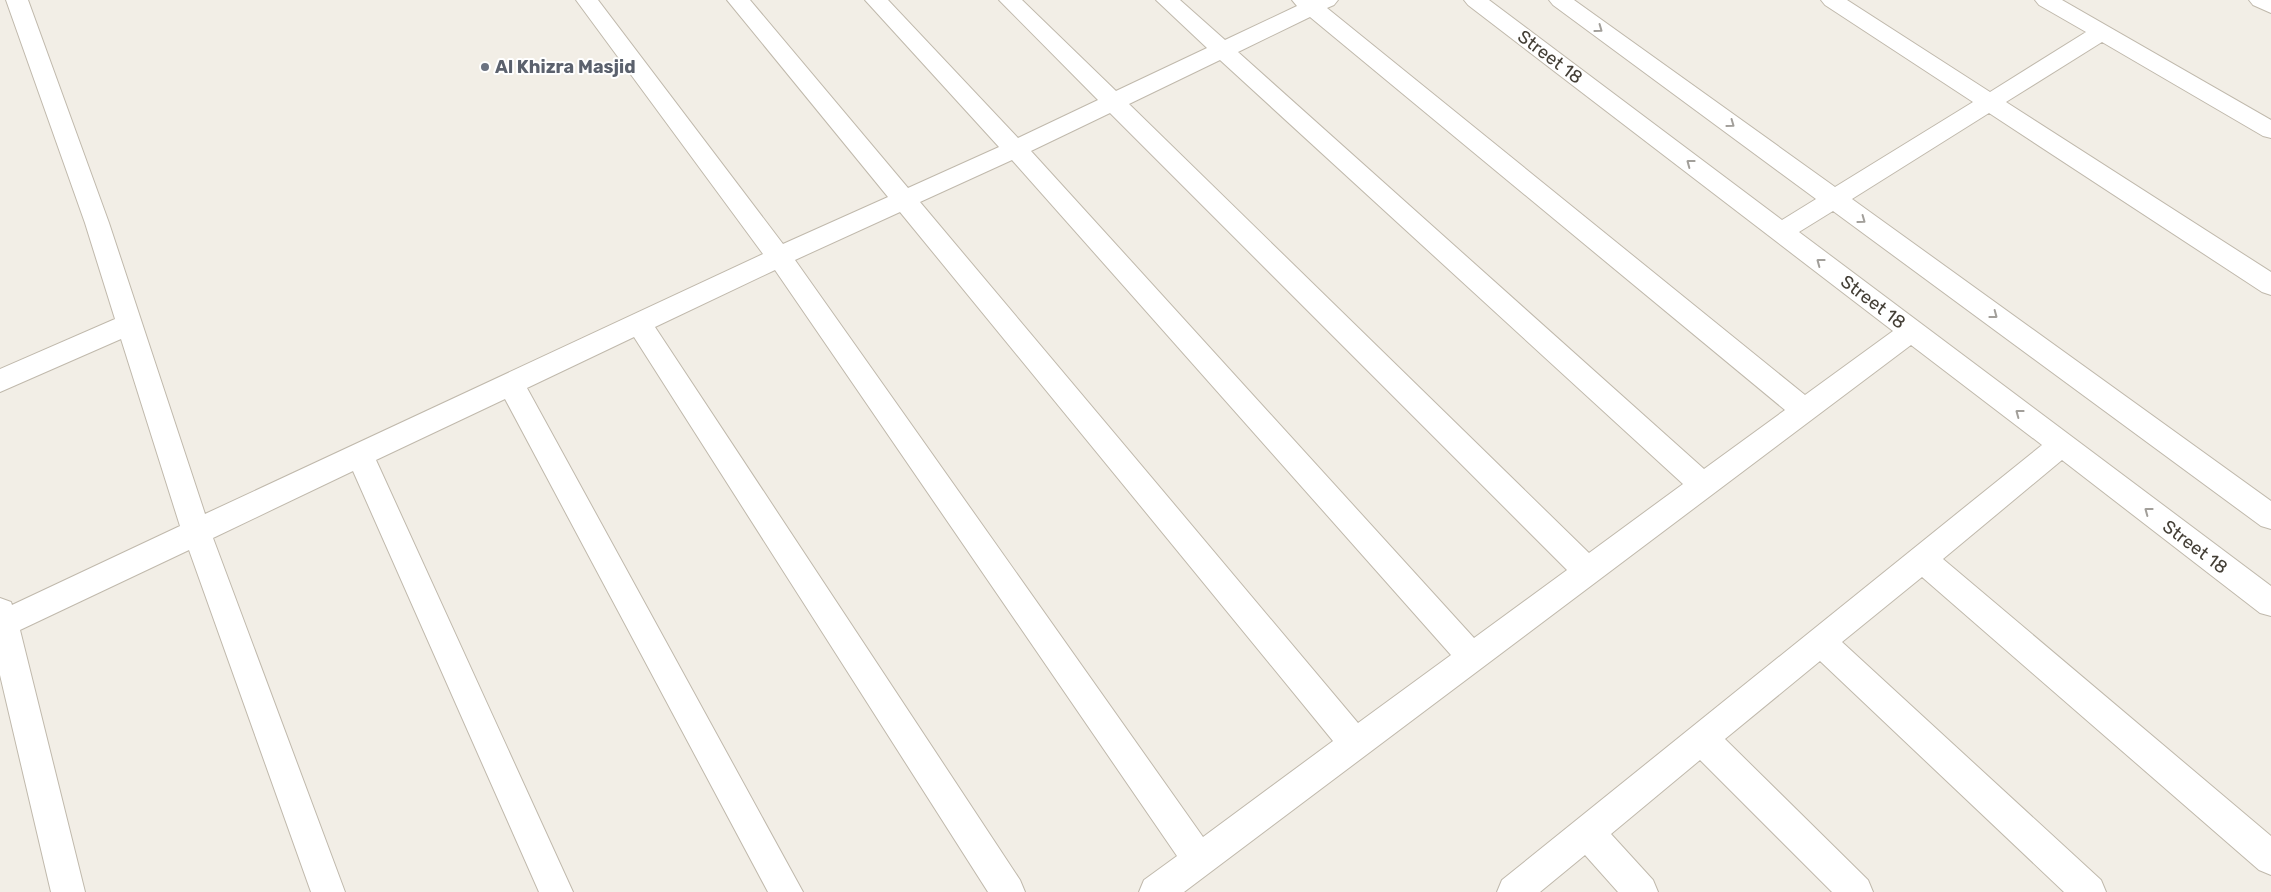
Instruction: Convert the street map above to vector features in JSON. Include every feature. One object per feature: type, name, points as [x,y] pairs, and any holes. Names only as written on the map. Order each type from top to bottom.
[{"type":"street","points":[[17,0],[97,223],[197,533],[328,892]]},
{"type":"street","points":[[587,0],[778,257],[1199,860]]},
{"type":"street","points":[[738,0],[1356,744]]},
{"type":"street","points":[[876,0],[1014,149],[1473,658]]},
{"type":"street","points":[[1010,0],[1589,572]]},
{"type":"street","points":[[1167,0],[1704,486]]},
{"type":"street","name":"Street 18","points":[[1474,0],[2271,604]]},
{"type":"street","points":[[1560,0],[2271,517]]},
{"type":"street","points":[[1832,0],[2271,285]]},
{"type":"street","points":[[2046,0],[2271,130]]},
{"type":"street","points":[[2260,0],[2271,6]]},
{"type":"street","points":[[68,892],[1,620],[197,533],[778,257],[1224,50],[1314,3],[1805,411]]},
{"type":"street","points":[[1781,232],[2102,32]]},
{"type":"street","points":[[0,381],[130,324]]},
{"type":"street","points":[[639,324],[1008,892]]},
{"type":"street","points":[[1156,892],[1912,331]]},
{"type":"street","points":[[511,384],[786,892]]},
{"type":"street","points":[[1514,892],[2061,445]]},
{"type":"street","points":[[360,456],[556,892]]},
{"type":"street","points":[[1922,559],[2271,858]]},
{"type":"street","points":[[1821,642],[2089,892]]},
{"type":"street","points":[[1702,739],[1856,892]]},
{"type":"street","points":[[1588,832],[1641,892]]},
{"type":"place","name":"Al Khizra Masjid","points":[[485,67]]}]
